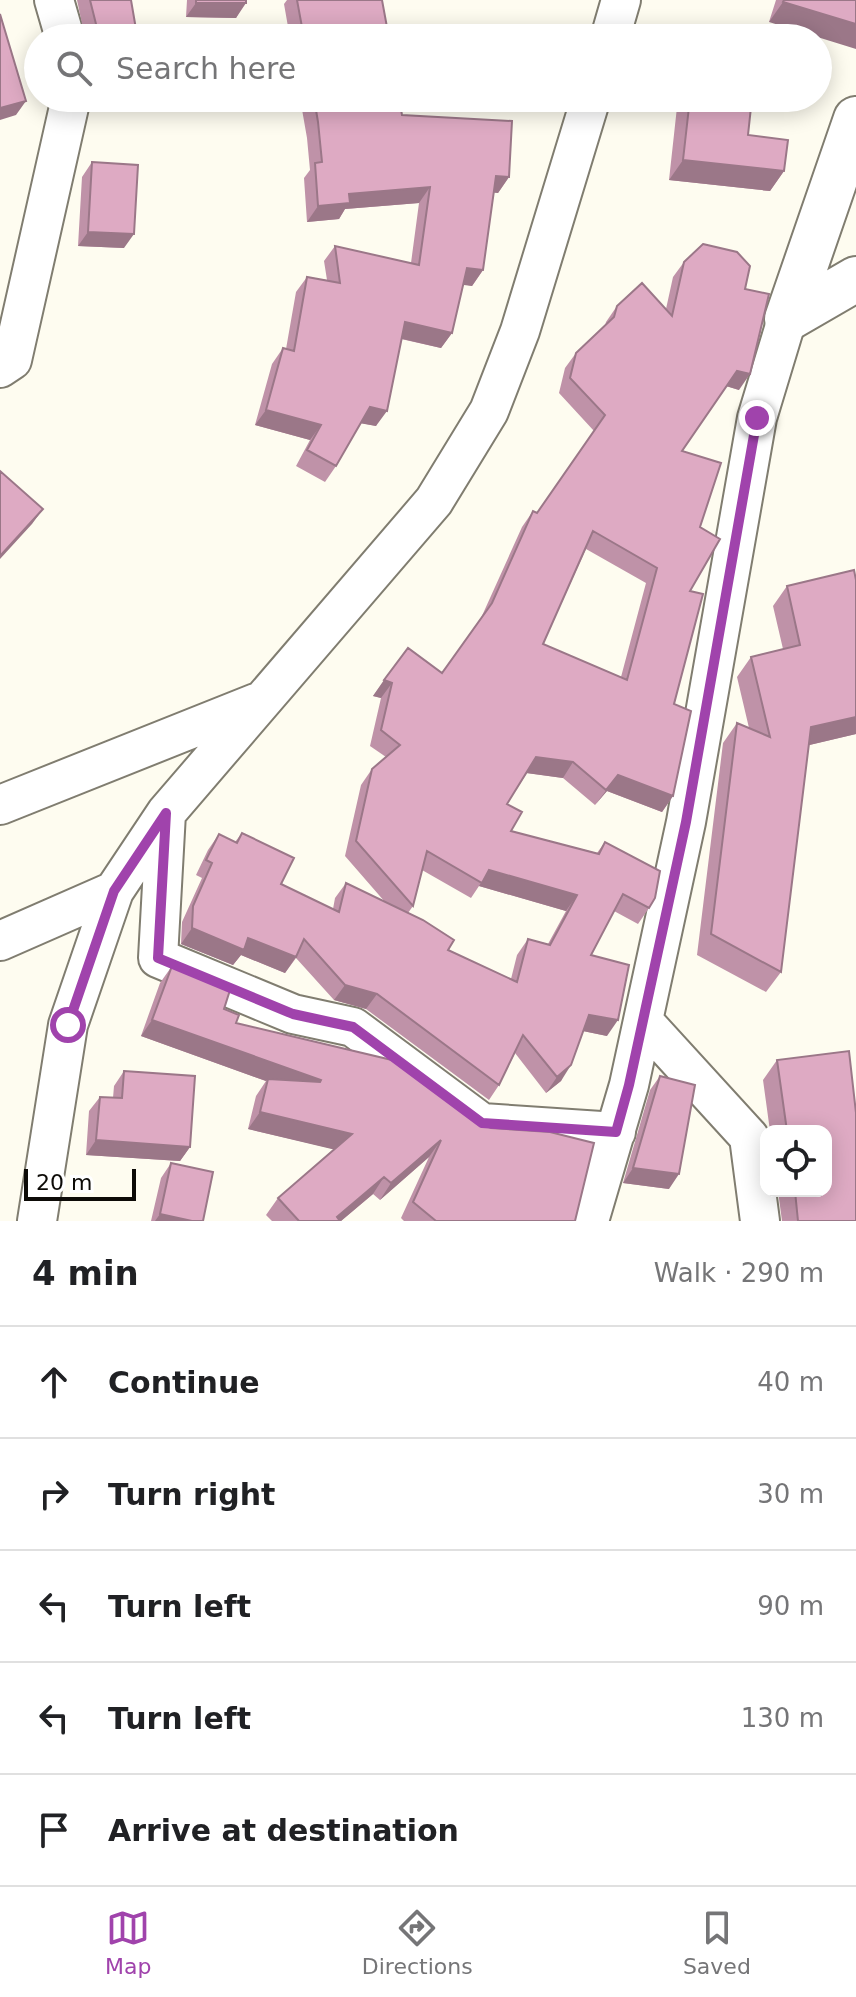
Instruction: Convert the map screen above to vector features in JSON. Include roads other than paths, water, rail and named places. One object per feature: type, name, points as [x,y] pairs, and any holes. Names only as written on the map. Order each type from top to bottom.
[{"type":"street","points":[[54,0],[61,24]]},
{"type":"street","points":[[614,24],[621,0]]},
{"type":"street","points":[[0,368],[12,360],[68,112]]},
{"type":"street","points":[[37,1221],[68,1025],[114,891],[166,813],[434,501],[489,411],[520,331],[587,112]]},
{"type":"street","points":[[589,1221],[616,1132],[643,1021],[686,822],[757,418],[787,319],[856,119]]},
{"type":"street","points":[[787,319],[856,279]]},
{"type":"street","points":[[0,805],[262,701]]},
{"type":"street","points":[[166,813],[158,958],[293,1014],[353,1027],[482,1123],[616,1132]]},
{"type":"street","points":[[0,941],[114,891]]},
{"type":"street","points":[[643,1021],[749,1137],[760,1221]]}]
